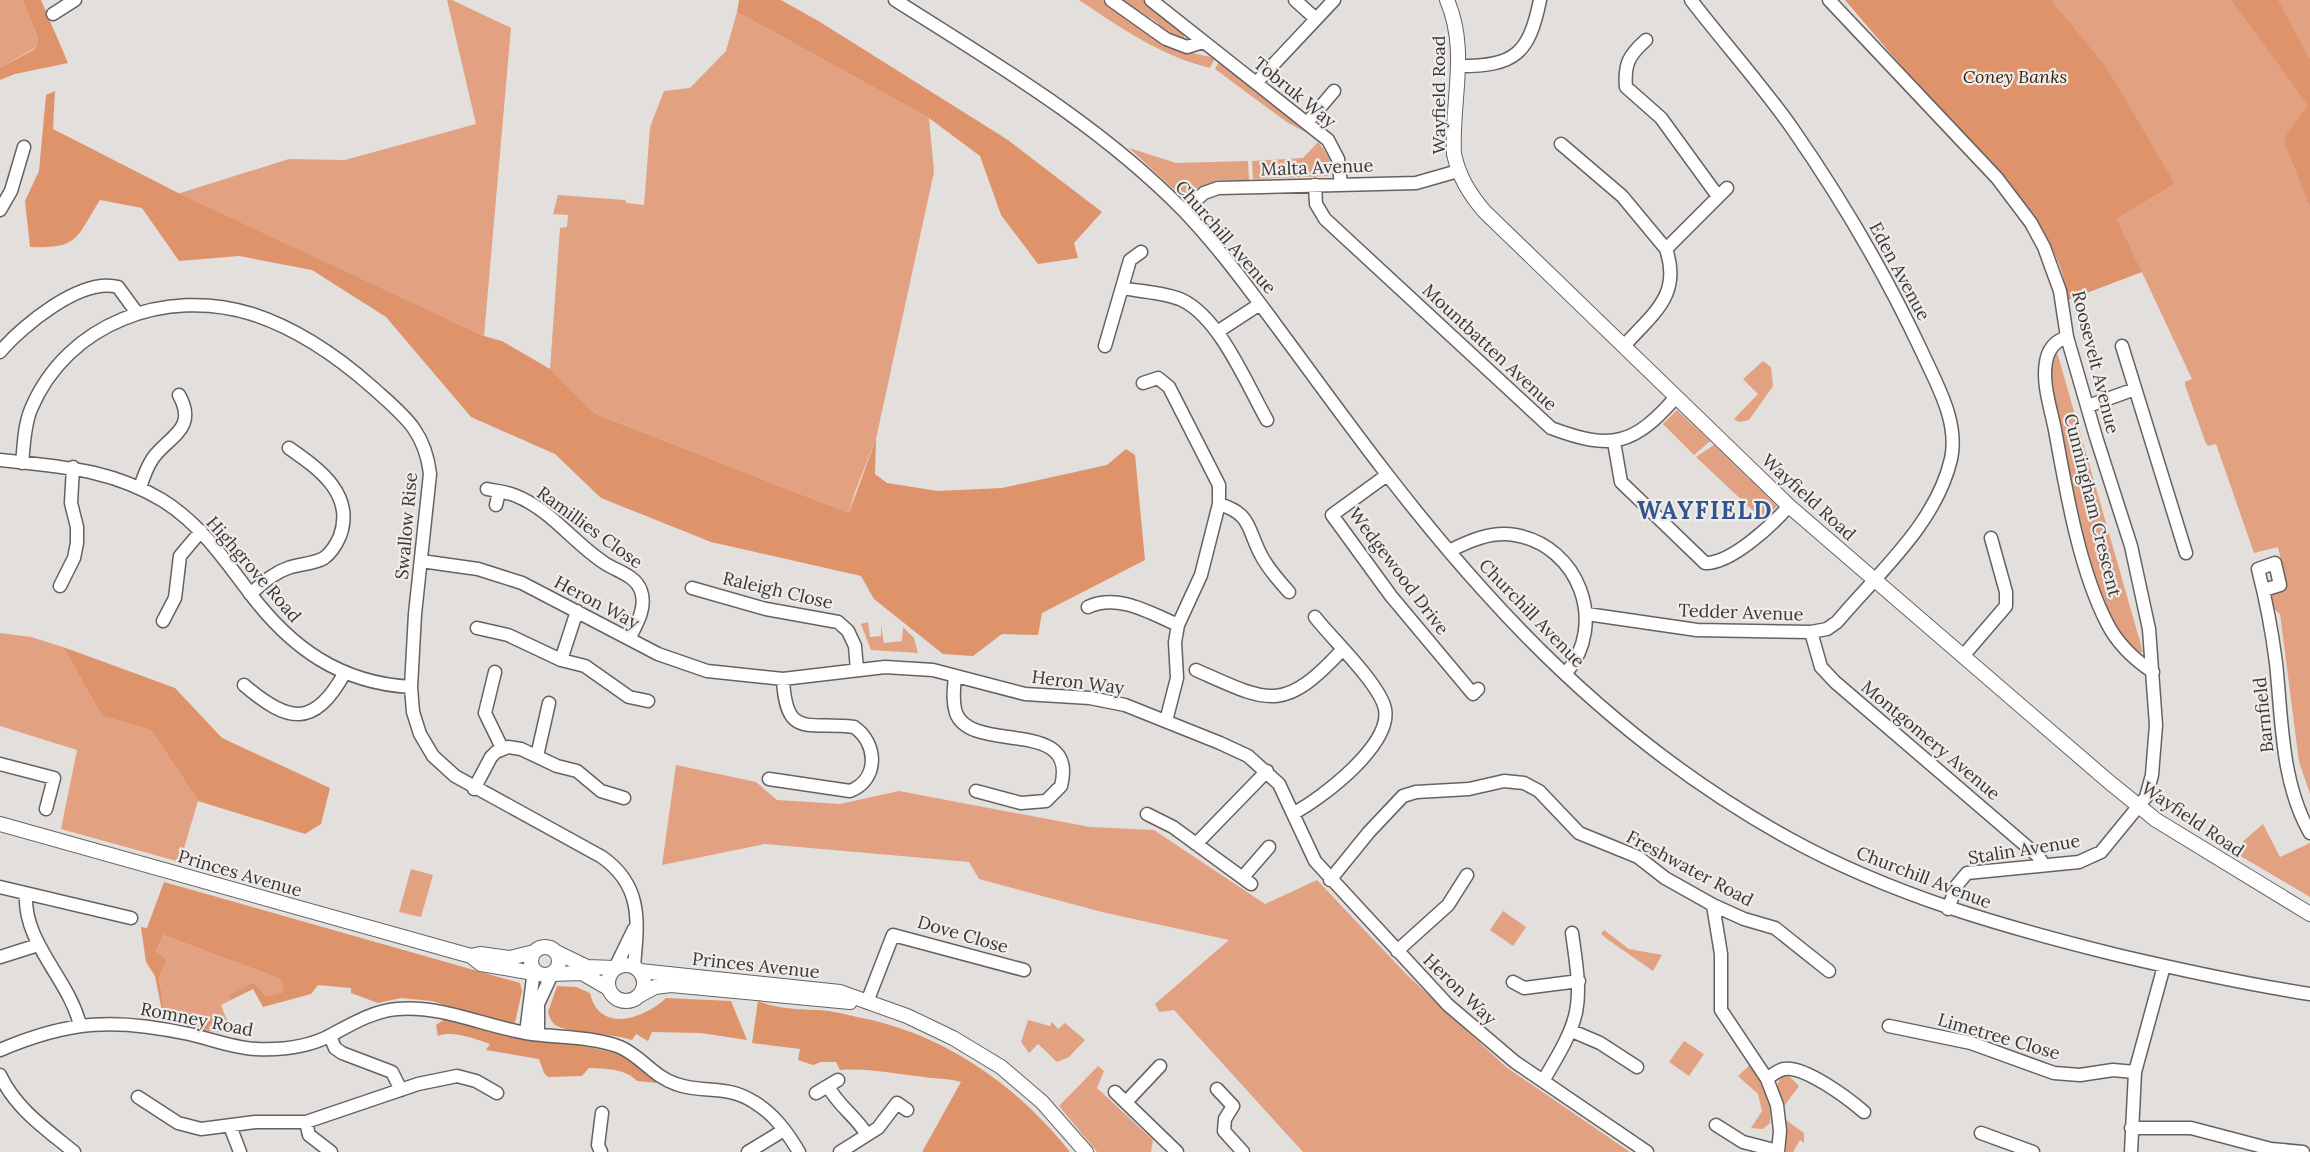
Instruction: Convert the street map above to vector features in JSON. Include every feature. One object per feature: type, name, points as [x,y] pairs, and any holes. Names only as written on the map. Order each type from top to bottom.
[{"type":"street","points":[[53,14],[75,0]]},
{"type":"street","name":"Churchill Avenue","points":[[895,0],[1063,108],[1110,144],[1185,212],[1260,304],[1387,475],[1449,551],[1487,594],[1566,673],[1617,720],[1666,759],[1787,838],[1832,860],[1948,909],[2055,941],[2251,985],[2310,994]]},
{"type":"street","points":[[1111,0],[1166,39],[1187,47],[1203,42]]},
{"type":"street","name":"Tobruk Way","points":[[1151,0],[1328,140],[1338,159],[1341,184]]},
{"type":"street","points":[[1295,0],[1316,19]]},
{"type":"street","points":[[1256,83],[1334,0]]},
{"type":"street","name":"Wayfield Road","points":[[1448,0],[1457,27],[1460,66],[1453,137],[1458,171],[1472,196],[1484,211],[1789,506],[2138,806],[2203,850],[2310,914]]},
{"type":"street","points":[[1460,66],[1490,66],[1519,54],[1533,31],[1540,0]]},
{"type":"street","name":"Eden Avenue","points":[[1691,0],[1791,126],[1870,248],[1905,315],[1953,427],[1950,460],[1930,510],[1873,580]]},
{"type":"street","name":"Roosevelt Avenue","points":[[1829,0],[2015,200],[2031,223],[2053,271],[2067,337],[2131,546],[2149,628],[2156,725],[2152,775],[2146,797],[2138,806]]},
{"type":"street","points":[[1646,40],[1629,54],[1625,73],[1626,87],[1661,118],[1722,192],[1666,249]]},
{"type":"street","points":[[1306,123],[1334,91]]},
{"type":"street","points":[[1562,144],[1622,196],[1666,249],[1672,278],[1667,297],[1624,346]]},
{"type":"street","points":[[0,210],[11,191],[24,147]]},
{"type":"street","name":"Malta Avenue","points":[[1185,212],[1196,198],[1210,189],[1416,183],[1458,171]]},
{"type":"street","name":"Mountbatten Avenue","points":[[1315,185],[1316,204],[1325,219],[1551,428],[1585,439],[1614,442],[1640,433],[1676,397]]},
{"type":"street","points":[[1105,346],[1130,260],[1141,252]]},
{"type":"street","points":[[0,352],[25,327],[49,309],[88,289],[102,285],[117,287],[137,313]]},
{"type":"street","points":[[1123,288],[1181,300],[1198,311],[1217,332],[1267,420]]},
{"type":"street","name":"Swallow Rise","points":[[22,463],[26,428],[32,409],[57,367],[72,351],[101,329],[137,313],[185,304],[253,315],[282,327],[355,372],[409,420],[424,444],[430,474],[411,687],[413,712],[423,741],[444,767],[474,789],[613,865],[633,892],[636,912],[637,969]]},
{"type":"street","points":[[1217,332],[1260,304]]},
{"type":"street","name":"Cunningham Crescent","points":[[2067,337],[2057,340],[2048,351],[2045,372],[2061,460],[2086,567],[2097,602],[2108,626],[2135,661],[2153,672]]},
{"type":"street","points":[[2122,346],[2186,553]]},
{"type":"street","points":[[1143,383],[1158,378],[1169,387],[1219,485],[1219,504],[1201,575],[1178,624],[1175,642],[1177,678],[1166,721]]},
{"type":"street","points":[[2088,406],[2135,389]]},
{"type":"street","points":[[140,488],[153,458],[182,427],[185,409],[179,395]]},
{"type":"street","points":[[1614,442],[1621,482],[1706,563],[1714,563],[1760,536],[1789,506]]},
{"type":"street","points":[[250,594],[280,570],[324,558],[339,540],[342,530],[344,512],[338,491],[328,478],[289,448]]},
{"type":"street","name":"Highgrove Road","points":[[0,460],[73,467],[111,476],[140,488],[180,513],[201,531],[215,545],[250,594],[290,638],[344,674],[384,686],[411,687]]},
{"type":"street","points":[[60,586],[72,565],[77,543],[77,527],[70,503],[73,467]]},
{"type":"street","name":"Wedgewood Drive","points":[[1387,475],[1332,515],[1415,626],[1473,694],[1478,688]]},
{"type":"street","name":"Ramillies Close","points":[[494,495],[514,495],[540,509],[586,550],[636,581],[642,593],[642,604],[640,617],[629,639]]},
{"type":"street","points":[[1219,504],[1235,509],[1246,519],[1260,554],[1289,592]]},
{"type":"street","points":[[163,621],[176,598],[180,556],[201,531]]},
{"type":"street","points":[[1449,551],[1477,538],[1515,535],[1547,547],[1576,577],[1587,614],[1582,647],[1566,673]]},
{"type":"street","points":[[1963,656],[2006,606],[2006,592],[1989,547]]},
{"type":"street","name":"Heron Way","points":[[421,561],[478,569],[522,583],[667,658],[707,671],[783,679],[857,670],[911,667],[1025,694],[1090,698],[1125,705],[1248,756],[1279,784],[1294,813],[1309,852],[1330,880],[1468,1023],[1543,1081],[1647,1152]]},
{"type":"street","name":"Tedder Avenue","points":[[1587,614],[1696,630],[1811,632],[1827,629],[1837,622],[1873,580]]},
{"type":"street","name":"Raleigh Close","points":[[692,588],[766,609],[838,622],[848,631],[857,670]]},
{"type":"street","name":"Barnfield","points":[[2264,590],[2273,640],[2287,766],[2301,818],[2310,833]]},
{"type":"street","points":[[1088,607],[1101,601],[1115,601],[1178,624]]},
{"type":"street","points":[[561,660],[577,611]]},
{"type":"street","points":[[1294,813],[1318,799],[1348,772],[1377,739],[1385,722],[1385,708],[1378,693],[1315,617]]},
{"type":"street","points":[[477,628],[508,635],[561,660],[585,666],[629,697],[648,701]]},
{"type":"street","name":"Montgomery Avenue","points":[[1811,632],[1821,667],[1835,682],[2038,856],[2044,865]]},
{"type":"street","points":[[1196,670],[1261,698],[1279,697],[1303,686],[1342,650]]},
{"type":"street","points":[[495,672],[485,712],[502,748]]},
{"type":"street","points":[[244,685],[270,706],[297,715],[320,708],[328,700],[344,674]]},
{"type":"street","points":[[955,676],[953,700],[957,715],[966,725],[979,731],[1047,745],[1062,763],[1061,786],[1046,801],[1021,802],[976,791]]},
{"type":"street","points":[[769,779],[850,791],[860,788],[872,767],[873,752],[869,742],[854,727],[803,725],[791,717],[784,699],[783,679]]},
{"type":"street","points":[[537,756],[549,703]]},
{"type":"street","points":[[474,789],[491,758],[502,748],[521,749],[557,766],[577,771],[601,791],[624,798]]},
{"type":"street","points":[[0,764],[54,778],[46,809]]},
{"type":"street","points":[[1196,844],[1267,771]]},
{"type":"street","name":"Freshwater Road","points":[[1330,880],[1344,866],[1358,844],[1403,796],[1416,792],[1448,792],[1513,781],[1524,783],[1539,791],[1579,833],[1638,857],[1665,878],[1713,905],[1744,920],[1775,928],[1829,971]]},
{"type":"street","name":"Stalin Avenue","points":[[1948,909],[1957,885],[1967,873],[2079,862],[2101,852],[2138,806]]},
{"type":"street","points":[[1147,814],[1173,827],[1247,881],[1269,847]]},
{"type":"street","name":"Princes Avenue","points":[[0,824],[471,956],[481,964],[540,973],[582,973],[608,987],[614,997],[623,1001],[655,987],[671,985],[867,1002]]},
{"type":"street","points":[[1397,951],[1448,905],[1467,875]]},
{"type":"street","points":[[0,886],[131,918]]},
{"type":"street","points":[[26,894],[25,910],[38,945],[70,997],[80,1025]]},
{"type":"street","points":[[1713,905],[1721,954],[1721,1010],[1767,1078],[1777,1105],[1780,1131],[1778,1152],[1743,1143],[1716,1125]]},
{"type":"street","name":"Swallow Rise","points":[[615,968],[635,928]]},
{"type":"street","points":[[1543,1081],[1572,1031],[1579,1006],[1579,981],[1572,933]]},
{"type":"street","name":"Dove Close","points":[[867,1002],[893,935],[1024,970]]},
{"type":"street","points":[[0,957],[38,945]]},
{"type":"street","name":"Princes Avenue","points":[[471,956],[480,954],[510,958],[545,947],[589,967],[615,968],[625,964],[637,969],[840,992],[929,1025],[1001,1067],[1042,1102],[1086,1152]]},
{"type":"street","points":[[532,1034],[538,1004],[540,973],[531,961],[534,952]]},
{"type":"street","points":[[540,973],[559,965],[556,952]]},
{"type":"street","points":[[2131,1152],[2134,1071],[2164,966]]},
{"type":"street","points":[[608,987],[609,976],[615,968]]},
{"type":"street","points":[[637,969],[644,981],[640,995]]},
{"type":"street","points":[[532,1034],[540,973]]},
{"type":"street","points":[[1513,982],[1524,988],[1579,981]]},
{"type":"street","name":"Romney Road","points":[[0,1050],[60,1028],[103,1023],[142,1026],[253,1049],[281,1049],[330,1036],[369,1015],[413,1008],[532,1034],[618,1047],[635,1056],[669,1082],[685,1087],[724,1089],[744,1096],[767,1111],[784,1130],[798,1152]]},
{"type":"street","name":"Limetree Close","points":[[1890,1026],[1971,1043],[2054,1073],[2080,1075],[2112,1070],[2134,1071]]},
{"type":"street","points":[[1572,1031],[1600,1042],[1637,1067]]},
{"type":"street","points":[[330,1036],[335,1048],[342,1053],[392,1072],[401,1090]]},
{"type":"street","points":[[1126,1102],[1160,1066]]},
{"type":"street","points":[[1767,1078],[1782,1070],[1795,1070],[1848,1098],[1864,1112]]},
{"type":"street","points":[[0,1075],[6,1088],[24,1110],[74,1152]]},
{"type":"street","points":[[138,1097],[178,1123],[201,1129],[255,1122],[306,1122],[435,1079],[457,1076],[476,1081],[497,1093]]},
{"type":"street","points":[[816,1093],[833,1083],[836,1102],[858,1121],[867,1135]]},
{"type":"street","points":[[1216,1089],[1233,1106],[1225,1119],[1224,1131],[1240,1151]]},
{"type":"street","points":[[1115,1092],[1126,1102],[1163,1148],[1177,1152]]},
{"type":"street","points":[[840,1152],[883,1123],[897,1103],[907,1110]]},
{"type":"street","points":[[601,1152],[598,1145],[602,1113]]},
{"type":"street","points":[[306,1122],[309,1135],[331,1152]]},
{"type":"street","points":[[230,1126],[240,1152]]},
{"type":"street","points":[[2131,1128],[2191,1128],[2271,1149],[2304,1152]]},
{"type":"street","points":[[748,1152],[784,1130]]},
{"type":"street","points":[[1981,1134],[2033,1152]]},
{"type":"shaded area","points":[[0,0],[23,0],[38,38],[35,48],[0,68]]},
{"type":"shaded area","points":[[447,0],[452,0],[511,28],[484,336],[177,194],[289,159],[345,160],[476,124]]},
{"type":"shaded area","points":[[1079,0],[1102,0],[1179,50],[1215,58],[1210,68],[1158,49]]},
{"type":"shaded area","points":[[1123,0],[1145,0],[1184,30],[1184,39],[1181,41],[1159,30],[1158,23]]},
{"type":"shaded area","points":[[2050,0],[2231,0],[2309,105],[2285,136],[2284,143],[2310,208],[2310,794],[2299,762],[2280,614],[2272,607],[2269,596],[2273,591],[2287,587],[2278,547],[2254,553],[2216,444],[2209,446],[2206,444],[2185,385],[2185,382],[2192,379],[2117,219],[2175,184]]},
{"type":"shaded area","points":[[2310,0],[2310,59],[2278,1]]},
{"type":"shaded area","points":[[737,12],[929,118],[934,172],[876,439],[849,513],[596,414],[550,369],[560,228],[567,227],[568,215],[553,214],[558,195],[625,200],[627,203],[644,205],[650,127],[664,91],[690,88],[726,51]]},
{"type":"shaded area","points":[[1220,60],[1314,134],[1313,136],[1288,123],[1215,69]]},
{"type":"shaded area","points":[[1318,142],[1331,163],[1328,176],[1253,179],[1252,161],[1303,158]]},
{"type":"shaded area","points":[[1129,148],[1176,163],[1248,161],[1249,180],[1218,180],[1195,189],[1183,198]]},
{"type":"shaded area","points":[[2057,352],[2143,652],[2127,645],[2111,620],[2096,580],[2072,484],[2051,379],[2052,362]]},
{"type":"shaded area","points":[[1763,361],[1771,367],[1773,386],[1749,420],[1739,422],[1734,419],[1758,394],[1743,379]]},
{"type":"shaded area","points":[[1677,410],[1710,441],[1694,455],[1663,424]]},
{"type":"shaded area","points":[[1714,445],[1777,506],[1764,521],[1696,457]]},
{"type":"shaded area","points":[[868,622],[870,637],[881,636],[881,625],[884,643],[902,641],[903,627],[914,638],[918,653],[871,650],[861,624]]},
{"type":"shaded area","points":[[0,633],[31,637],[63,647],[102,716],[151,730],[198,801],[180,862],[61,829],[77,750],[0,726]]},
{"type":"shaded area","points":[[676,765],[756,782],[777,800],[840,804],[899,791],[1090,827],[1154,830],[1265,904],[1317,880],[1406,974],[1506,1067],[1630,1152],[1303,1152],[1174,1010],[1159,1012],[1155,1004],[1229,940],[1102,912],[979,879],[969,862],[765,844],[662,865]]},
{"type":"shaded area","points":[[2263,824],[2280,857],[2310,843],[2310,897],[2232,851]]},
{"type":"shaded area","points":[[411,869],[433,875],[421,917],[399,912]]},
{"type":"shaded area","points":[[1503,911],[1526,927],[1513,946],[1490,930]]},
{"type":"shaded area","points":[[1604,930],[1629,949],[1662,955],[1653,971],[1601,934]]},
{"type":"shaded area","points":[[163,935],[278,978],[283,984],[283,992],[266,996],[253,982],[230,996],[231,1000],[221,1005],[232,1033],[206,1031],[214,1019],[165,1014],[159,978],[167,960],[156,951]]},
{"type":"shaded area","points":[[1028,1020],[1050,1026],[1052,1022],[1058,1029],[1065,1023],[1085,1040],[1069,1057],[1057,1062],[1038,1044],[1029,1053],[1021,1042]]},
{"type":"shaded area","points":[[1684,1041],[1704,1054],[1689,1076],[1669,1062]]},
{"type":"shaded area","points":[[1753,1062],[1774,1110],[1771,1110],[1770,1123],[1763,1129],[1751,1128],[1762,1111],[1758,1094],[1738,1076]]},
{"type":"shaded area","points":[[1098,1066],[1104,1071],[1097,1088],[1153,1140],[1151,1152],[1097,1152],[1059,1106]]},
{"type":"shaded area","points":[[1786,1073],[1799,1086],[1782,1109],[1778,1085],[1779,1080]]},
{"type":"shaded area","points":[[1786,1120],[1804,1133],[1804,1143],[1800,1140],[1793,1152],[1786,1152]]},
{"type":"green space","points":[[23,0],[41,0],[68,63],[15,74],[0,80],[0,68],[35,49],[38,38]]},
{"type":"green space","points":[[739,0],[781,0],[1008,140],[1102,212],[1074,243],[1078,258],[1038,264],[1001,215],[980,156],[929,118],[737,12]]},
{"type":"green space","name":"Coney Banks","points":[[1845,0],[2051,0],[2106,67],[2175,184],[2117,219],[2142,272],[2068,300],[2061,268],[2051,246],[2019,196],[1967,136],[1961,136]]},
{"type":"green space","points":[[2231,0],[2278,0],[2310,59],[2310,208],[2284,143],[2285,136],[2308,105]]},
{"type":"green space","points":[[55,91],[53,129],[192,200],[484,336],[502,341],[550,369],[596,414],[849,513],[876,439],[875,474],[887,483],[938,491],[1002,488],[1107,465],[1126,449],[1135,455],[1145,560],[1042,613],[1038,635],[1002,634],[973,656],[943,654],[874,599],[861,576],[711,542],[601,498],[555,454],[471,417],[386,317],[312,270],[239,256],[179,261],[142,208],[100,200],[80,232],[68,243],[59,246],[30,247],[25,201],[39,171],[46,95]]},
{"type":"green space","points":[[63,647],[175,688],[222,738],[330,788],[321,824],[305,834],[198,801],[151,730],[102,716]]},
{"type":"green space","points":[[164,882],[520,983],[522,991],[515,1023],[485,1018],[432,1001],[401,998],[378,1003],[351,993],[351,988],[318,985],[311,994],[263,1007],[253,989],[231,1000],[229,996],[253,982],[266,996],[283,992],[283,984],[278,978],[163,935],[156,951],[167,960],[159,978],[165,1014],[214,1019],[206,1031],[164,1021],[155,976],[146,962],[141,927],[147,928]]},
{"type":"green space","points":[[557,986],[576,987],[590,993],[595,1006],[603,1014],[623,1019],[646,1012],[666,998],[731,1001],[747,1040],[701,1033],[652,1032],[648,1041],[636,1034],[632,1040],[569,1030],[554,1024],[548,1012]]},
{"type":"green space","points":[[758,1001],[787,1008],[832,1011],[889,1025],[919,1035],[948,1049],[976,1065],[1026,1104],[1070,1152],[922,1152],[961,1082],[872,1071],[840,1070],[836,1062],[821,1062],[813,1065],[798,1060],[800,1049],[752,1043]]},
{"type":"green space","points":[[445,1019],[466,1022],[505,1036],[536,1041],[554,1039],[628,1056],[657,1083],[637,1081],[621,1071],[589,1068],[582,1076],[548,1077],[539,1059],[486,1050],[490,1044],[464,1036],[444,1034],[438,1036],[436,1025]]},
{"type":"district","name":"WAYFIELD","points":[[1705,510]]}]
